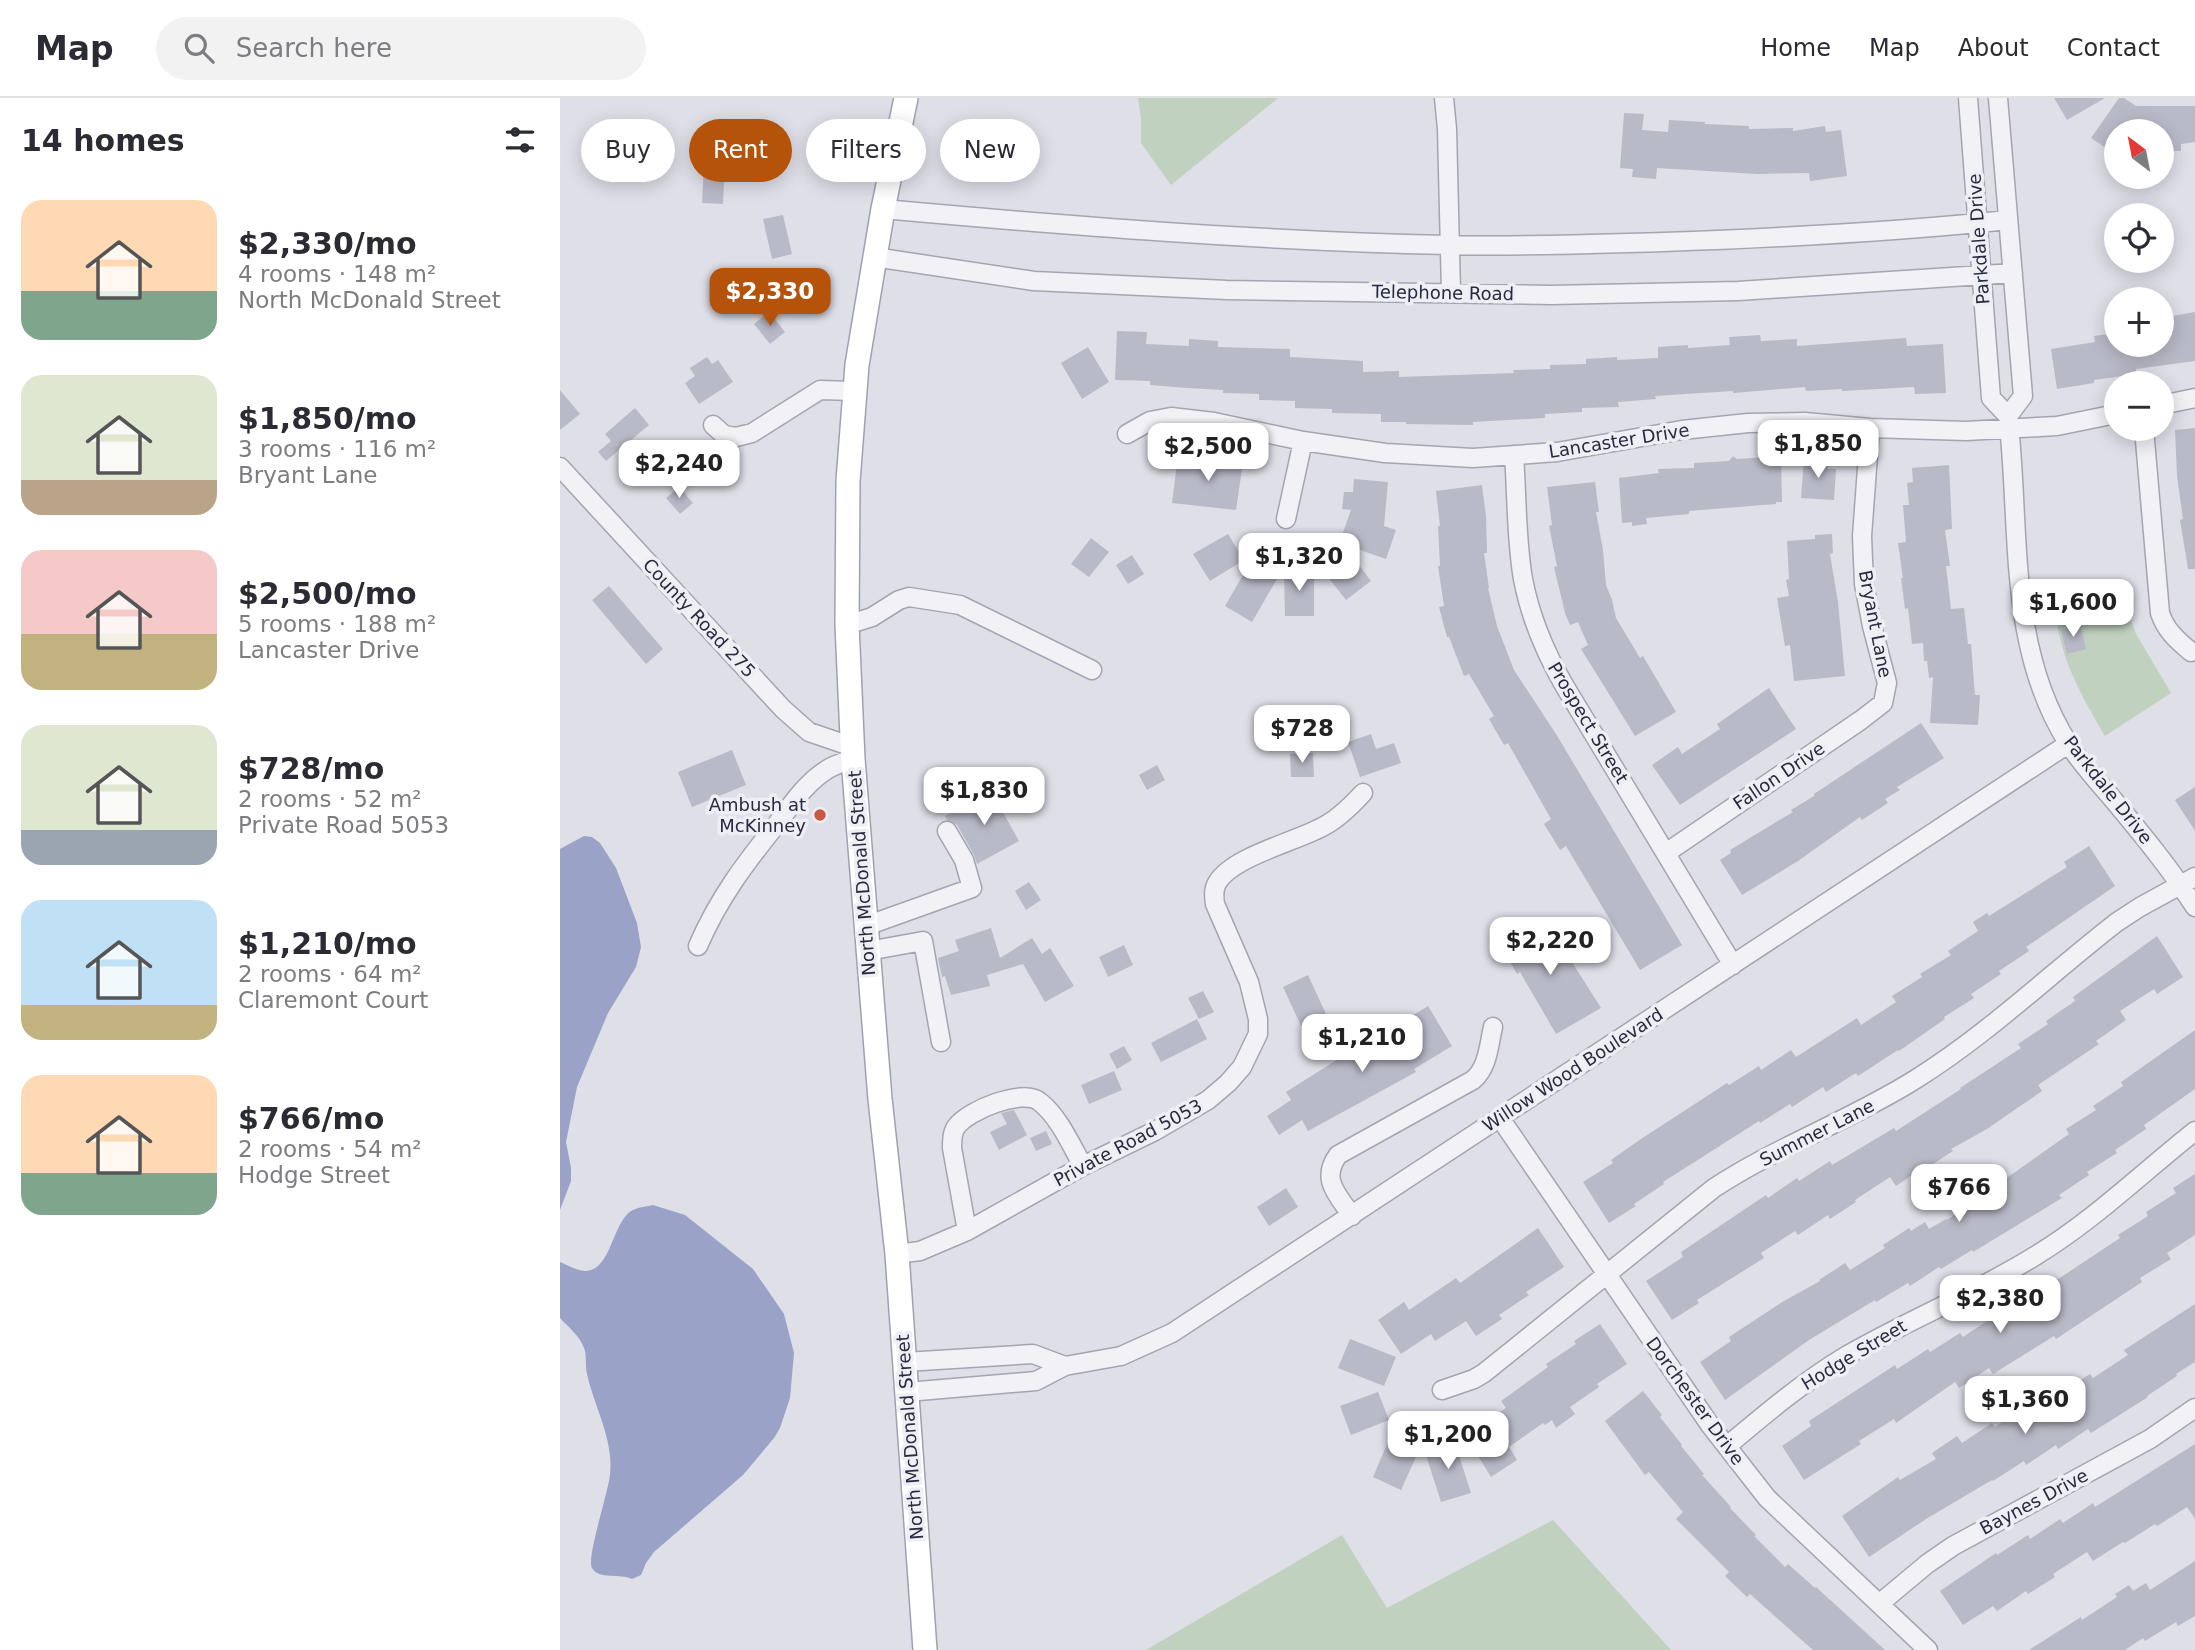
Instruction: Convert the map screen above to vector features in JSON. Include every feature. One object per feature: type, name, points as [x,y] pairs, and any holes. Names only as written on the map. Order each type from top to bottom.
[{"type":"main road","name":"North McDonald Street","points":[[906,98],[874,257],[854,391],[848,481],[847,625],[866,926],[880,1099],[897,1254],[925,1650]]},
{"type":"street","points":[[1444,98],[1451,292]]},
{"type":"street","name":"Parkdale Drive","points":[[1968,98],[1991,398],[2008,422],[2026,639],[2042,693],[2068,744],[2188,881],[2195,907]]},
{"type":"street","name":"Parkdale Drive","points":[[1997,98],[2023,397],[2008,422]]},
{"type":"street","points":[[883,209],[1097,228],[1451,246],[1771,238],[2008,220]]},
{"type":"street","name":"Telephone Road","points":[[874,257],[1034,281],[1227,290],[1550,295],[1738,291],[2012,272]]},
{"type":"street","points":[[713,425],[724,435],[736,437],[752,433],[820,390],[854,391]]},
{"type":"street","points":[[2174,402],[2195,398]]},
{"type":"street","name":"Lancaster Drive","points":[[1127,434],[1150,421],[1171,417],[1214,422],[1303,441],[1406,455],[1473,458],[1557,452],[1682,430],[1748,423],[1804,422],[1870,428],[1966,430],[2008,422],[2057,426],[2104,416]]},
{"type":"street","name":"Bryant Lane","points":[[1870,428],[1862,561],[1867,606],[1887,683],[1886,694]]},
{"type":"street","points":[[1286,519],[1303,441]]},
{"type":"street","points":[[2145,441],[2160,613],[2164,625],[2191,652]]},
{"type":"street","name":"Prospect Street","points":[[1514,455],[1523,579],[1547,653],[1563,685],[1733,965]]},
{"type":"street","name":"County Road 275","points":[[560,467],[783,709],[809,732],[853,753]]},
{"type":"street","points":[[847,625],[872,617],[899,600],[909,597],[960,605],[1092,670]]},
{"type":"street","name":"Fallon Drive","points":[[1666,853],[1874,711],[1883,704],[1886,694]]},
{"type":"street","name":"Willow Wood Boulevard","points":[[907,1392],[1036,1381],[1065,1366],[1121,1356],[1172,1333],[2068,744]]},
{"type":"street","points":[[698,946],[717,905],[731,883],[800,795],[815,779],[853,753]]},
{"type":"street","name":"Private Road 5053","points":[[897,1254],[920,1251],[967,1231],[1083,1166],[1155,1131],[1208,1100],[1228,1083],[1242,1067],[1258,1034],[1258,1018],[1249,982],[1215,904],[1217,882],[1239,863],[1325,826],[1363,793]]},
{"type":"street","points":[[866,926],[972,888],[964,860],[947,831]]},
{"type":"street","name":"Summer Lane","points":[[1441,1390],[1484,1373],[1698,1200],[1732,1176],[1883,1099],[1944,1060],[2117,922],[2188,881]]},
{"type":"street","points":[[868,951],[923,941],[941,1042]]},
{"type":"street","points":[[1352,1216],[1331,1183],[1330,1170],[1338,1155],[1474,1080],[1484,1065],[1493,1027]]},
{"type":"street","points":[[967,1231],[952,1148],[953,1134],[965,1118],[983,1108],[1015,1097],[1028,1096],[1038,1100],[1050,1112],[1083,1166]]},
{"type":"street","name":"Dorchester Drive","points":[[1500,1118],[1605,1274],[1767,1498],[1928,1650]]},
{"type":"street","name":"Hodge Street","points":[[1727,1446],[1793,1392],[1844,1358],[2005,1274],[2061,1240],[2103,1209],[2195,1131]]},
{"type":"street","points":[[905,1362],[1033,1354],[1065,1366]]},
{"type":"street","name":"Baynes Drive","points":[[1879,1604],[1953,1546],[2150,1439],[2195,1408]]},
{"type":"green space","points":[[1138,98],[1278,98],[1171,185],[1141,143]]},
{"type":"green space","points":[[2124,583],[2136,634],[2171,693],[2105,736],[2076,684],[2063,649],[2055,611],[2054,590]]},
{"type":"green space","points":[[1553,1520],[1671,1650],[1146,1650],[1342,1535],[1387,1608]]},
{"type":"water","points":[[584,836],[592,837],[600,843],[616,868],[637,923],[641,947],[636,967],[608,1013],[577,1087],[566,1142],[571,1181],[560,1210],[560,849]]},
{"type":"water","points":[[653,1205],[685,1215],[753,1269],[784,1314],[794,1353],[790,1398],[774,1438],[743,1475],[654,1552],[641,1575],[632,1579],[600,1574],[592,1568],[592,1551],[609,1483],[609,1449],[587,1374],[584,1348],[560,1318],[560,1262],[583,1271],[594,1269],[606,1255],[625,1217],[631,1211]]},
{"type":"building","points":[[2054,98],[2105,98],[2067,120]]},
{"type":"building","points":[[2119,98],[2124,98],[2136,106],[2195,106],[2195,142],[2181,144],[2181,151],[2174,151],[2174,119],[2104,119]]},
{"type":"building","points":[[1624,113],[1644,114],[1642,130],[1668,132],[1669,120],[1749,126],[1749,129],[1793,128],[1793,131],[1825,126],[1826,132],[1841,130],[1847,176],[1810,181],[1809,173],[1757,174],[1657,168],[1656,179],[1632,177],[1633,169],[1620,168]]},
{"type":"building","points":[[2104,119],[2104,147],[2091,138]]},
{"type":"building","points":[[703,182],[724,182],[723,204],[702,203]]},
{"type":"building","points":[[783,215],[792,254],[772,259],[763,219]]},
{"type":"building","points":[[769,312],[785,332],[770,344],[754,324]]},
{"type":"building","points":[[2195,312],[2195,361],[2136,371],[2104,371],[2104,379],[2094,380],[2094,383],[2057,389],[2051,349],[2095,342],[2094,336],[2104,335],[2104,357],[2174,357],[2174,316]]},
{"type":"building","points":[[1117,331],[1147,332],[1146,344],[1189,346],[1189,339],[1218,341],[1218,347],[1290,349],[1290,357],[1363,361],[1363,372],[1399,371],[1399,377],[1514,373],[1513,370],[1550,369],[1550,365],[1586,364],[1586,359],[1658,358],[1658,347],[1730,345],[1729,337],[1760,335],[1761,341],[1797,339],[1797,346],[1906,338],[1907,346],[1943,344],[1946,393],[1915,394],[1914,387],[1806,391],[1805,387],[1733,391],[1655,396],[1656,399],[1618,402],[1619,407],[1582,408],[1582,412],[1545,414],[1545,418],[1473,422],[1473,425],[1406,424],[1381,422],[1381,414],[1332,413],[1332,409],[1295,408],[1295,401],[1259,400],[1259,394],[1223,393],[1223,390],[1150,385],[1150,381],[1115,380]]},
{"type":"building","points":[[1088,347],[1109,382],[1082,399],[1061,363]]},
{"type":"building","points":[[707,357],[712,364],[718,360],[733,382],[699,404],[685,383],[695,376],[690,368]]},
{"type":"building","points":[[560,390],[580,414],[560,430]]},
{"type":"building","points":[[635,408],[649,425],[606,461],[598,452],[611,441],[605,434]]},
{"type":"building","points":[[2195,428],[2195,569],[2188,569],[2180,520],[2183,519],[2177,476],[2175,430]]},
{"type":"building","points":[[1178,456],[1243,462],[1236,510],[1172,503]]},
{"type":"building","points":[[1733,456],[1737,459],[1781,456],[1782,502],[1689,511],[1689,514],[1646,518],[1647,524],[1632,526],[1632,522],[1622,523],[1619,478],[1659,473],[1658,469],[1694,468],[1694,463],[1729,461]]},
{"type":"building","points":[[1823,457],[1822,464],[1828,465],[1827,469],[1836,469],[1834,500],[1801,498],[1804,458]]},
{"type":"building","points":[[1949,465],[1952,529],[1945,530],[1950,566],[1946,566],[1951,609],[1964,608],[1968,644],[1971,644],[1975,695],[1980,695],[1978,725],[1930,723],[1933,677],[1929,678],[1927,661],[1924,661],[1923,643],[1912,644],[1901,578],[1898,543],[1906,542],[1903,505],[1909,505],[1907,483],[1913,482],[1912,468]]},
{"type":"building","points":[[1354,479],[1388,482],[1384,526],[1396,530],[1386,559],[1343,544],[1371,581],[1346,600],[1320,567],[1335,555],[1351,510],[1342,509],[1344,492],[1353,492]]},
{"type":"building","points":[[1595,482],[1599,512],[1596,512],[1606,585],[1616,618],[1640,658],[1643,656],[1676,712],[1635,736],[1581,649],[1588,645],[1578,622],[1570,625],[1554,567],[1557,566],[1549,526],[1552,525],[1547,487]]},
{"type":"building","points":[[1482,485],[1486,516],[1487,553],[1484,553],[1488,588],[1497,626],[1514,670],[1556,734],[1682,945],[1640,970],[1566,846],[1560,850],[1544,824],[1551,819],[1508,743],[1504,745],[1489,719],[1494,716],[1469,674],[1464,676],[1447,637],[1439,607],[1444,606],[1438,566],[1440,526],[1436,491]]},
{"type":"building","points":[[679,487],[693,503],[680,514],[666,498]]},
{"type":"building","points":[[1228,534],[1244,560],[1210,581],[1193,554]]},
{"type":"building","points":[[1832,534],[1833,553],[1830,554],[1845,676],[1794,681],[1790,645],[1785,646],[1777,598],[1789,596],[1786,580],[1789,579],[1787,541],[1815,539],[1815,535]]},
{"type":"building","points":[[1091,538],[1109,552],[1089,577],[1071,564]]},
{"type":"building","points":[[1132,555],[1144,574],[1128,584],[1116,565]]},
{"type":"building","points":[[1250,563],[1277,579],[1252,622],[1225,606]]},
{"type":"building","points":[[1284,571],[1314,571],[1314,616],[1285,616]]},
{"type":"building","points":[[609,586],[663,649],[646,664],[592,600]]},
{"type":"building","points":[[2080,625],[2086,649],[2067,654],[2061,630]]},
{"type":"building","points":[[1769,688],[1796,729],[1680,805],[1652,765],[1678,747],[1682,754],[1720,729],[1717,724]]},
{"type":"building","points":[[1921,723],[1944,758],[1897,787],[1900,790],[1885,799],[1888,803],[1862,820],[1860,817],[1798,861],[1742,895],[1720,860],[1731,853],[1730,850],[1793,812],[1791,810]]},
{"type":"building","points":[[1371,734],[1376,749],[1394,743],[1401,763],[1360,777],[1348,742]]},
{"type":"building","points":[[732,750],[746,785],[692,807],[678,772]]},
{"type":"building","points":[[1313,753],[1314,777],[1291,777],[1290,754]]},
{"type":"building","points":[[1157,765],[1165,780],[1147,790],[1139,775]]},
{"type":"building","points":[[2195,787],[2195,831],[2175,800]]},
{"type":"building","points":[[991,791],[1019,841],[977,864],[957,825],[945,816]]},
{"type":"building","points":[[2089,846],[2115,886],[2026,947],[2029,951],[1971,994],[1974,998],[1899,1051],[1858,1076],[1856,1073],[1826,1092],[1823,1087],[1792,1107],[1790,1104],[1760,1123],[1759,1121],[1663,1182],[1664,1184],[1634,1204],[1636,1206],[1609,1223],[1583,1182],[1613,1163],[1611,1160],[1727,1083],[1729,1085],[1759,1066],[1761,1070],[1791,1050],[1796,1057],[1857,1018],[1861,1025],[1896,1002],[1892,996],[1922,977],[1920,974],[1951,955],[1948,951],[1978,931],[1973,922],[1987,913],[1989,916],[2067,867],[2064,862]]},
{"type":"building","points":[[1029,882],[1041,900],[1026,910],[1015,891]]},
{"type":"building","points":[[1539,920],[1559,954],[1565,951],[1601,1008],[1556,1034],[1520,972],[1517,974],[1500,944]]},
{"type":"building","points":[[991,928],[1000,958],[1032,938],[1042,954],[1050,948],[1074,986],[1045,1002],[1023,964],[987,975],[990,986],[951,995],[945,976],[942,977],[938,958],[959,951],[955,940]]},
{"type":"building","points":[[2157,936],[2183,977],[2157,994],[2154,989],[2120,1011],[2126,1020],[2096,1041],[2099,1044],[2038,1085],[2042,1091],[1896,1186],[1890,1177],[1830,1219],[1828,1215],[1798,1235],[1795,1231],[1761,1253],[1764,1258],[1697,1300],[1699,1303],[1672,1320],[1646,1281],[1683,1257],[1681,1252],[1766,1195],[1768,1198],[1797,1178],[1799,1181],[1830,1161],[1832,1165],[1894,1128],[1896,1131],[1961,1089],[2021,1048],[2018,1044],[2048,1024],[2046,1021],[2075,1001],[2073,997]]},
{"type":"building","points":[[1124,945],[1133,965],[1108,977],[1099,957]]},
{"type":"building","points":[[1308,975],[1326,1014],[1301,1026],[1283,987]]},
{"type":"building","points":[[1203,991],[1214,1012],[1199,1019],[1188,998]]},
{"type":"building","points":[[1428,1006],[1452,1046],[1414,1069],[1416,1072],[1308,1131],[1302,1120],[1279,1135],[1267,1116],[1291,1100],[1286,1092],[1351,1051],[1356,1059],[1400,1033],[1395,1026]]},
{"type":"building","points":[[1197,1019],[1207,1039],[1161,1062],[1151,1043]]},
{"type":"building","points":[[2195,1030],[2195,1089],[2144,1125],[2146,1129],[2115,1150],[2117,1153],[2087,1172],[2089,1175],[2059,1195],[2062,1198],[1973,1252],[1972,1250],[1941,1269],[1939,1267],[1910,1286],[1908,1283],[1876,1302],[1875,1300],[1809,1340],[1725,1400],[1700,1362],[1731,1341],[1729,1337],[1845,1263],[1850,1270],[1885,1248],[1883,1245],[1909,1228],[1911,1231],[1925,1222],[1929,1229],[1947,1220],[2069,1134],[2066,1129],[2096,1110],[2093,1106],[2123,1086],[2121,1082]]},
{"type":"building","points":[[1124,1046],[1132,1060],[1117,1069],[1109,1054]]},
{"type":"building","points":[[1114,1071],[1122,1090],[1089,1104],[1081,1085]]},
{"type":"building","points":[[1014,1110],[1027,1135],[999,1150],[990,1132],[1007,1124],[1001,1113]]},
{"type":"building","points":[[1046,1131],[1052,1144],[1036,1151],[1030,1138]]},
{"type":"building","points":[[2195,1174],[2195,1235],[2167,1253],[2171,1259],[2140,1278],[2142,1282],[2056,1339],[2054,1336],[1993,1374],[1989,1368],[1959,1388],[1955,1382],[1896,1423],[1894,1419],[1859,1441],[1861,1444],[1804,1480],[1782,1446],[1811,1426],[1809,1421],[1895,1365],[1897,1369],[1960,1333],[1963,1337],[2024,1299],[2025,1301],[2120,1238],[2118,1235],[2148,1216],[2146,1212],[2176,1193],[2173,1188]]},
{"type":"building","points":[[1286,1188],[1298,1207],[1269,1226],[1257,1207]]},
{"type":"building","points":[[1538,1228],[1564,1267],[1526,1292],[1529,1295],[1499,1315],[1502,1319],[1476,1336],[1466,1321],[1435,1341],[1431,1334],[1401,1354],[1378,1320],[1404,1302],[1409,1310],[1456,1278],[1460,1283]]},
{"type":"building","points":[[2195,1304],[2195,1362],[2176,1374],[2177,1376],[2091,1433],[2088,1429],[2058,1449],[2056,1445],[2026,1465],[2024,1461],[1926,1519],[1869,1557],[1842,1516],[1898,1477],[1900,1480],[1936,1459],[1932,1453],[1957,1436],[1962,1443],[1992,1423],[1995,1427],[2024,1407],[2027,1411],[2058,1390],[2060,1394],[2090,1374],[2093,1378],[2128,1355],[2124,1350]]},
{"type":"building","points":[[1600,1324],[1627,1364],[1597,1384],[1599,1387],[1570,1407],[1575,1414],[1556,1428],[1552,1420],[1545,1425],[1543,1423],[1509,1447],[1517,1460],[1491,1477],[1467,1438],[1497,1419],[1494,1416],[1506,1408],[1501,1401],[1548,1367],[1546,1364],[1576,1344],[1574,1341]]},
{"type":"building","points":[[1350,1339],[1396,1357],[1384,1386],[1338,1368]]},
{"type":"building","points":[[1643,1391],[1704,1474],[1702,1475],[1756,1535],[1754,1536],[1785,1567],[1788,1564],[1816,1587],[1885,1650],[1813,1650],[1750,1594],[1747,1597],[1725,1576],[1729,1572],[1676,1519],[1683,1512],[1649,1472],[1645,1475],[1605,1421]]},
{"type":"building","points":[[1378,1392],[1389,1420],[1351,1435],[1340,1406]]},
{"type":"building","points":[[1391,1435],[1420,1448],[1401,1490],[1373,1477]]},
{"type":"building","points":[[1454,1440],[1471,1493],[1441,1502],[1424,1449]]},
{"type":"building","points":[[2195,1444],[2195,1519],[2187,1507],[2093,1561],[2087,1552],[2028,1594],[2026,1591],[1997,1611],[1993,1606],[1963,1625],[1940,1591],[1996,1553],[1997,1555],[2028,1535],[2030,1539],[2060,1519],[2063,1523],[2093,1503],[2095,1507]]},
{"type":"building","points":[[2195,1561],[2195,1616],[2178,1626],[2176,1622],[2125,1650],[2029,1650],[2081,1617],[2082,1620],[2117,1597],[2115,1594],[2129,1585],[2133,1591],[2146,1583],[2150,1590]]},
{"type":"place","name":"Ambush at McKinney","points":[[820,815]]}]
